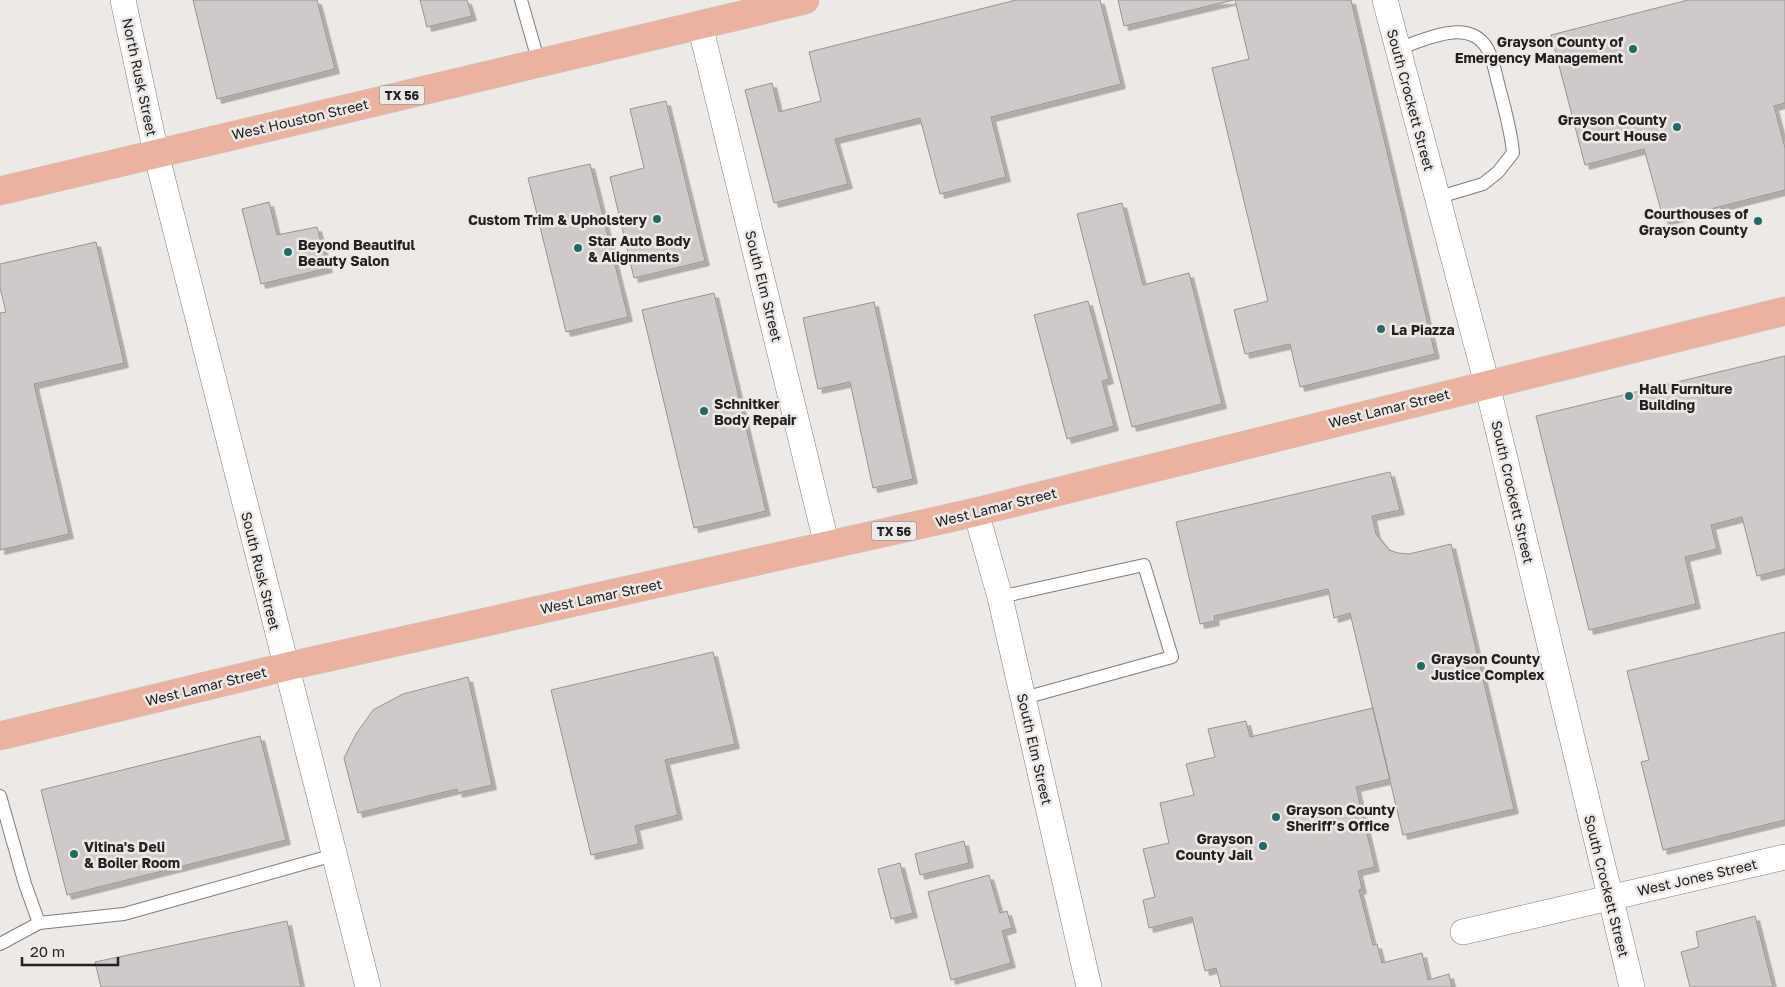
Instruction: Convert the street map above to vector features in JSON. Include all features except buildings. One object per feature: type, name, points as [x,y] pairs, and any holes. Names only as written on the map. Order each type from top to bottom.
[{"type":"main road","name":"West Houston Street","points":[[0,191],[805,0]]},
{"type":"main road","name":"West Lamar Street","points":[[0,736],[285,666],[976,512],[1785,311]]},
{"type":"street","name":"North Rusk Street","points":[[123,0],[156,154]]},
{"type":"street","name":"South Crockett Street","points":[[1385,0],[1436,198],[1488,384],[1632,987]]},
{"type":"street","name":"South Elm Street","points":[[700,25],[828,546]]},
{"type":"street","name":"South Rusk Street","points":[[156,154],[368,987]]},
{"type":"street","name":"South Elm Street","points":[[976,512],[1000,597],[1089,987]]},
{"type":"street","name":"West Jones Street","points":[[1464,932],[1785,857]]},
{"type":"lane","points":[[521,0],[539,63]]},
{"type":"lane","points":[[1398,49],[1446,32],[1460,32],[1479,38],[1488,50],[1512,131],[1513,154],[1498,172],[1483,184],[1436,198]]},
{"type":"lane","points":[[1000,597],[1144,566],[1172,658],[1024,698]]},
{"type":"lane","points":[[0,796],[25,884],[39,923]]},
{"type":"lane","points":[[0,944],[39,923],[124,914],[334,855]]},
{"type":"place","name":"Grayson County of Emergency Management","points":[[1633,49]]},
{"type":"place","name":"Grayson County Court House","points":[[1677,127]]},
{"type":"place","name":"Custom Trim & Upholstery","points":[[657,219]]},
{"type":"place","name":"Courthouses of Grayson County","points":[[1758,221]]},
{"type":"place","name":"Star Auto Body & Alignments","points":[[578,248]]},
{"type":"place","name":"Beyond Beautiful Beauty Salon","points":[[288,252]]},
{"type":"place","name":"La Piazza","points":[[1381,329]]},
{"type":"place","name":"Hall Furniture Building","points":[[1629,396]]},
{"type":"place","name":"Schnitker Body Repair","points":[[704,411]]},
{"type":"place","name":"Grayson County Justice Complex","points":[[1421,666]]},
{"type":"place","name":"Grayson County Sheriff’s Office","points":[[1276,817]]},
{"type":"place","name":"Grayson County Jail","points":[[1263,846]]},
{"type":"place","name":"Vitina's Deli & Boiler Room","points":[[74,854]]}]
